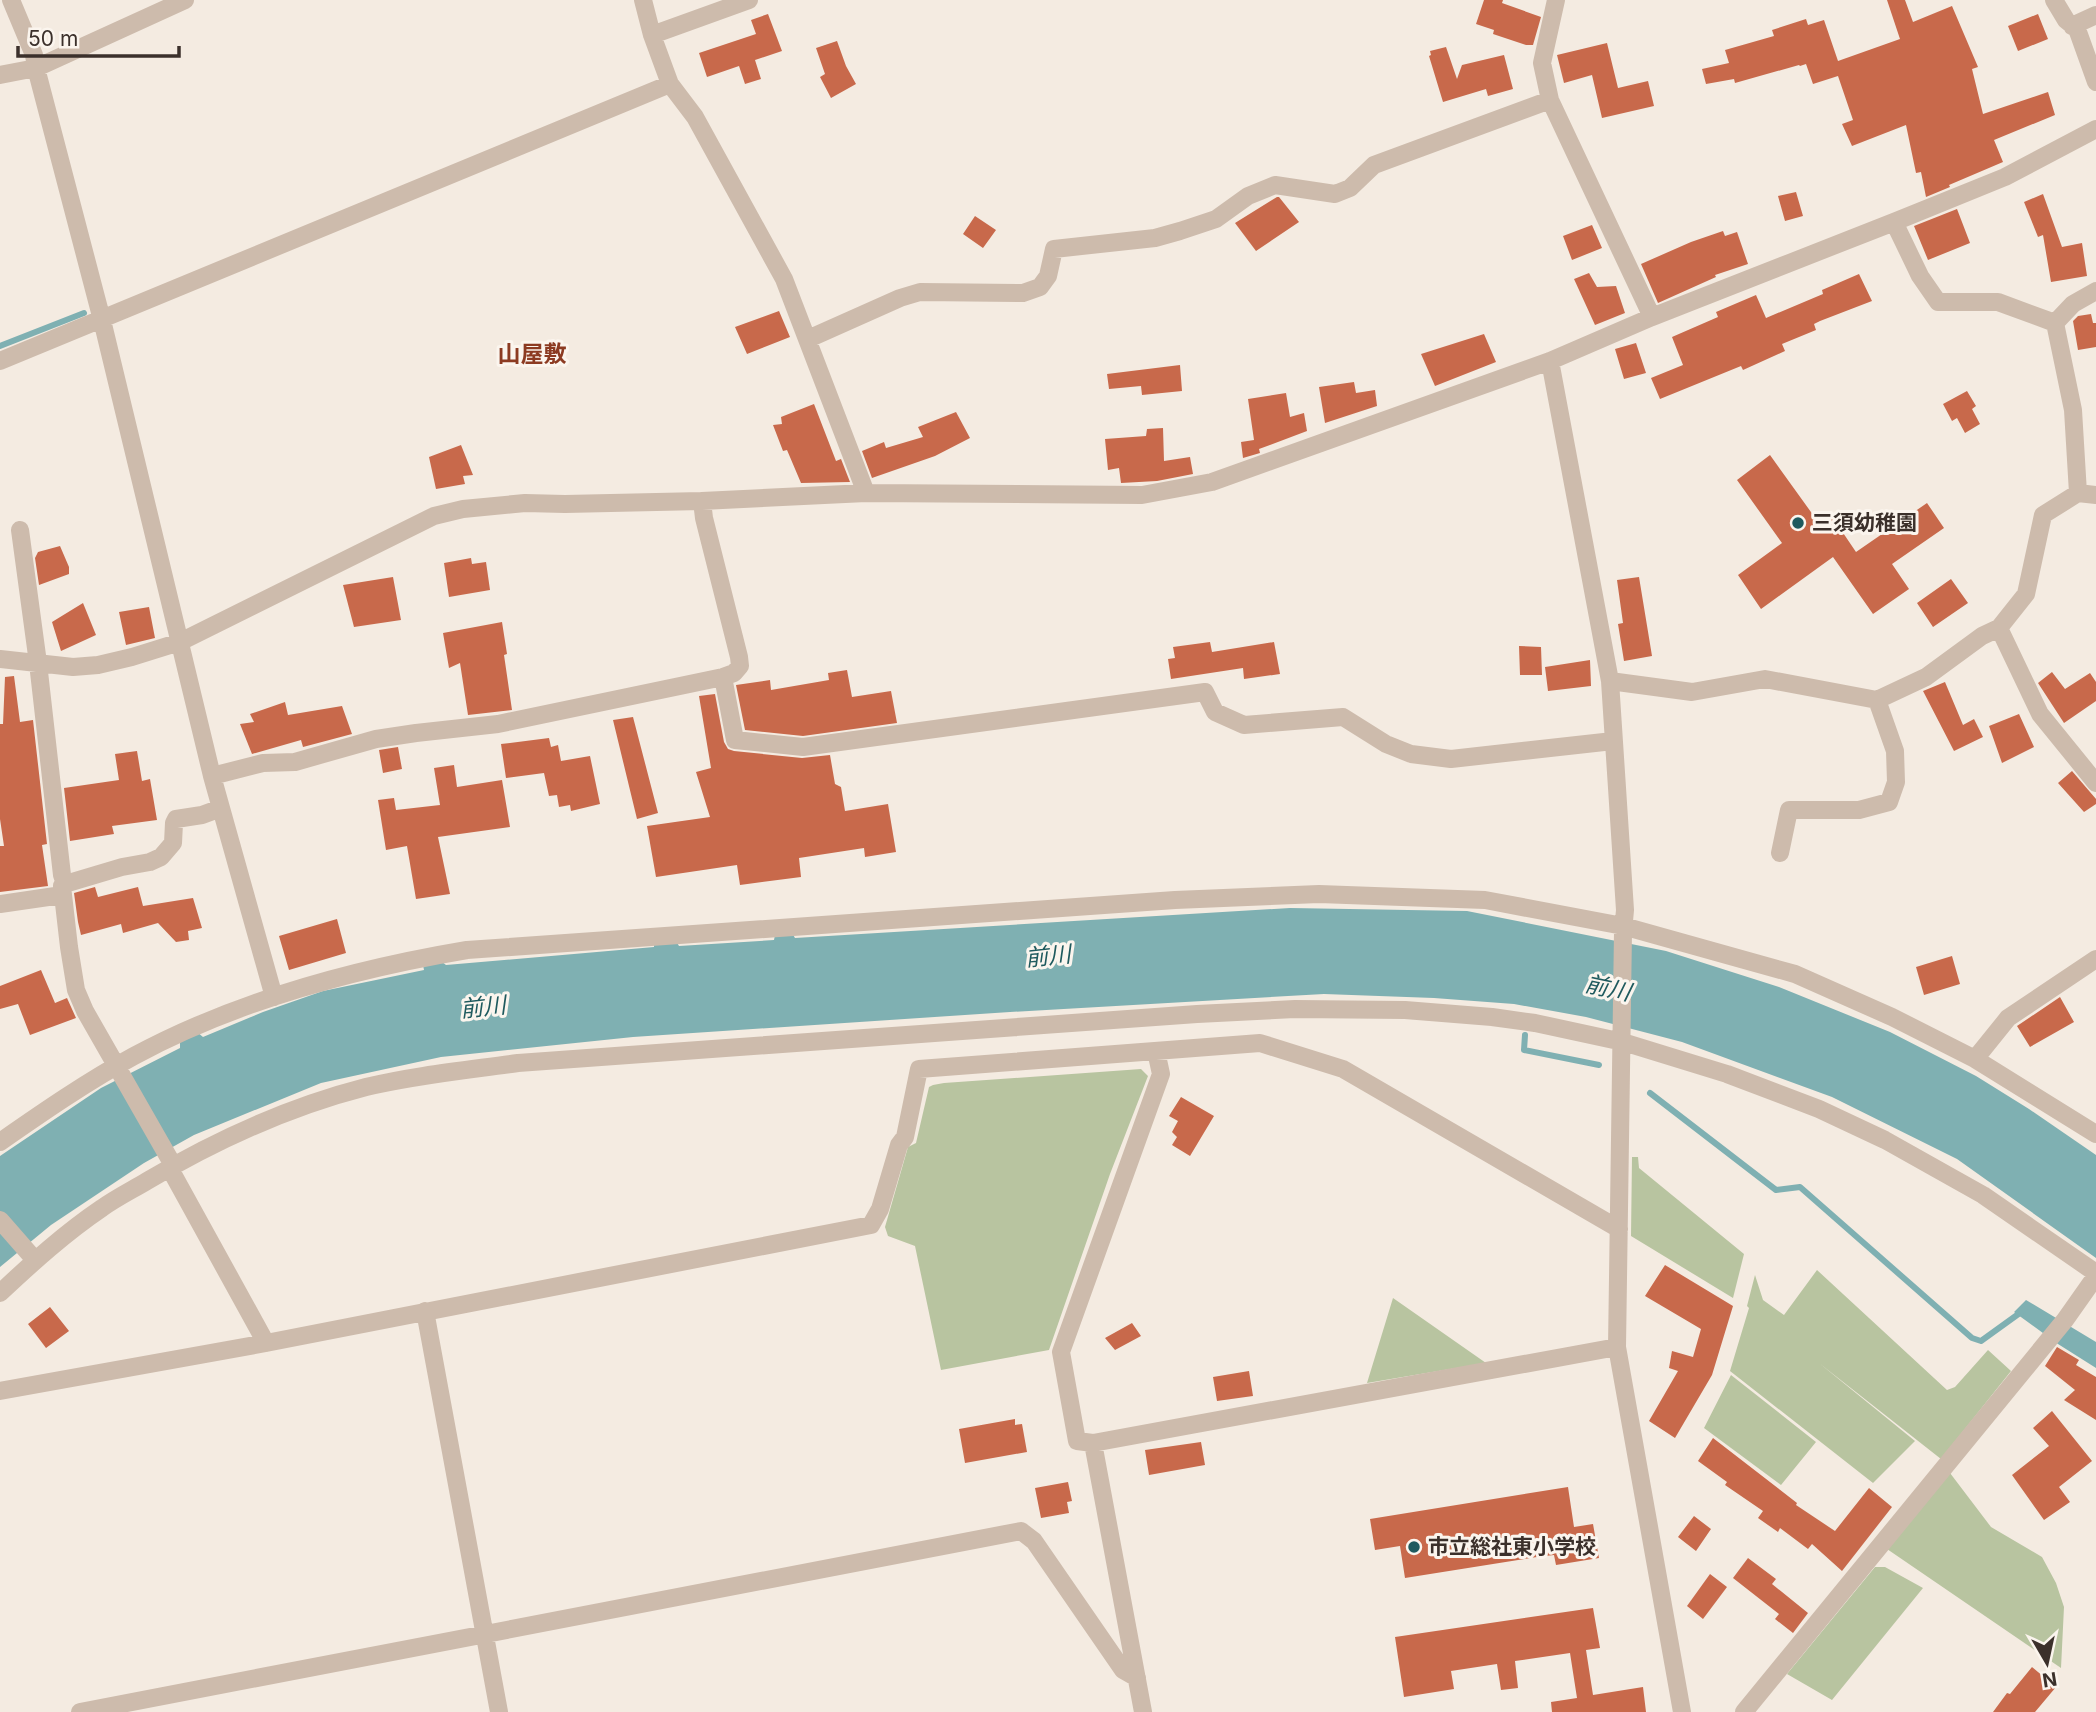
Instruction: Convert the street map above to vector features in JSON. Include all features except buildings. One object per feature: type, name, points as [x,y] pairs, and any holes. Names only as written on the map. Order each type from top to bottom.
[{"type":"street","points":[[11,0],[34,55],[102,320],[212,776],[274,997]]},
{"type":"street","points":[[0,75],[36,68],[185,0]]},
{"type":"street","points":[[643,0],[652,35],[670,84],[695,117],[784,279],[866,493]]},
{"type":"street","points":[[652,35],[749,0]]},
{"type":"street","points":[[1556,0],[1542,63],[1550,100],[1652,317]]},
{"type":"street","points":[[2054,0],[2066,20],[2077,29],[2096,82]]},
{"type":"street","points":[[2072,26],[2096,15]]},
{"type":"street","points":[[0,360],[670,84]]},
{"type":"street","points":[[808,340],[900,298],[920,292],[1023,293],[1040,287],[1048,276],[1054,249],[1155,238],[1180,231],[1216,219],[1248,197],[1275,185],[1335,194],[1350,188],[1374,165],[1550,100]]},
{"type":"street","points":[[0,659],[73,667],[98,665],[180,642],[434,516],[463,509],[525,503],[702,501],[866,493],[1142,495],[1212,482],[1550,361],[1652,317],[2005,177],[2096,129]]},
{"type":"street","points":[[1894,222],[1920,276],[1938,302],[1998,302],[2055,323]]},
{"type":"street","points":[[2055,323],[2073,304],[2096,291]]},
{"type":"street","points":[[1609,681],[1692,692],[1765,679],[1877,701],[1926,677],[1982,636],[1999,628],[2026,594],[2043,515],[2087,494],[2055,323]]},
{"type":"street","points":[[1550,361],[1609,681],[1625,910],[1617,1347],[1682,1712]]},
{"type":"street","points":[[212,776],[263,763],[295,762],[376,739],[498,724],[734,673],[740,666],[739,657],[702,501]]},
{"type":"street","points":[[20,530],[76,990],[266,1343]]},
{"type":"street","points":[[1999,628],[2040,714],[2096,783]]},
{"type":"street","points":[[723,677],[735,740],[803,747],[1205,692],[1215,712],[1244,725],[1343,717],[1386,744],[1430,758],[1451,759],[1613,741]]},
{"type":"street","points":[[1780,853],[1789,810],[1858,810],[1889,802],[1896,782],[1895,751],[1877,701]]},
{"type":"street","points":[[0,904],[64,889],[122,867],[150,862],[161,857],[173,842],[176,819],[202,815],[221,807]]},
{"type":"street","points":[[0,1142],[39,1114],[119,1070],[134,1056],[194,1027],[274,997],[345,976],[429,957],[467,950],[1188,900],[1319,894],[1485,900],[1623,929],[1795,974],[1892,1017],[1975,1059],[2096,1134]]},
{"type":"street","points":[[1975,1059],[2008,1018],[2096,959]]},
{"type":"street","points":[[0,1293],[32,1256],[170,1164],[255,1124],[366,1087],[408,1079],[518,1063],[1184,1014],[1295,1009],[1405,1010],[1492,1017],[1623,1039],[1819,1109],[1885,1140],[1983,1195],[2096,1275],[2065,1320],[1744,1712]]},
{"type":"street","points":[[0,1391],[266,1343],[871,1225],[880,1209],[899,1145],[905,1137],[919,1069],[1260,1043],[1343,1069],[1619,1229]]},
{"type":"street","points":[[1156,1051],[1161,1073],[1060,1352],[1077,1441],[1093,1443],[1617,1347]]},
{"type":"street","points":[[0,1220],[32,1256]]},
{"type":"street","points":[[425,1311],[499,1712]]},
{"type":"street","points":[[1093,1443],[1143,1712]]},
{"type":"street","points":[[80,1712],[1021,1531],[1034,1541],[1123,1670],[1137,1678]]},
{"type":"green space","points":[[1141,1069],[1148,1076],[1110,1174],[1049,1350],[941,1370],[915,1246],[888,1236],[885,1227],[908,1147],[916,1143],[929,1087],[944,1083]]},
{"type":"green space","points":[[1632,1157],[1638,1157],[1639,1168],[1744,1254],[1733,1298],[1631,1236]]},
{"type":"green space","points":[[1817,1270],[1947,1390],[1955,1387],[1988,1350],[2011,1371],[1941,1459],[1819,1363],[1915,1441],[1873,1483],[1730,1371],[1749,1308],[1747,1306],[1755,1275],[1763,1300],[1784,1315]]},
{"type":"green space","points":[[1393,1298],[1486,1363],[1367,1383]]},
{"type":"green space","points":[[1731,1375],[1816,1442],[1781,1485],[1704,1428]]},
{"type":"green space","points":[[1950,1473],[1991,1527],[2042,1557],[2056,1583],[2064,1607],[2061,1668],[1887,1549]]},
{"type":"green space","points":[[1875,1567],[1885,1567],[1923,1588],[1832,1700],[1787,1674]]},
{"type":"water","name":"前川","points":[[1290,908],[1467,911],[1666,951],[1779,987],[1890,1032],[1976,1076],[2096,1155],[2096,1258],[1957,1159],[1832,1097],[1682,1042],[1586,1017],[1514,1004],[1324,994],[633,1037],[441,1057],[321,1083],[194,1135],[144,1163],[51,1225],[0,1267],[0,1156],[101,1088],[180,1048],[180,1041],[197,1032],[203,1037],[323,991],[424,970],[423,965],[442,962],[446,965],[654,947],[676,941],[679,946],[774,940],[775,935],[792,933],[795,938]]},
{"type":"water","points":[[2026,1300],[2096,1342],[2096,1368],[2014,1312]]},
{"type":"waterway","points":[[0,346],[84,313]]},
{"type":"waterway","points":[[1525,1035],[1524,1050],[1599,1065]]},
{"type":"waterway","points":[[1650,1093],[1776,1190],[1800,1187],[1972,1338],[1981,1341],[2024,1310]]},
{"type":"place","name":"三須幼稚園","points":[[1798,523]]},
{"type":"place","name":"市立総社東小学校","points":[[1414,1547]]},
{"type":"district","name":"山屋敷","points":[[532,354]]}]
